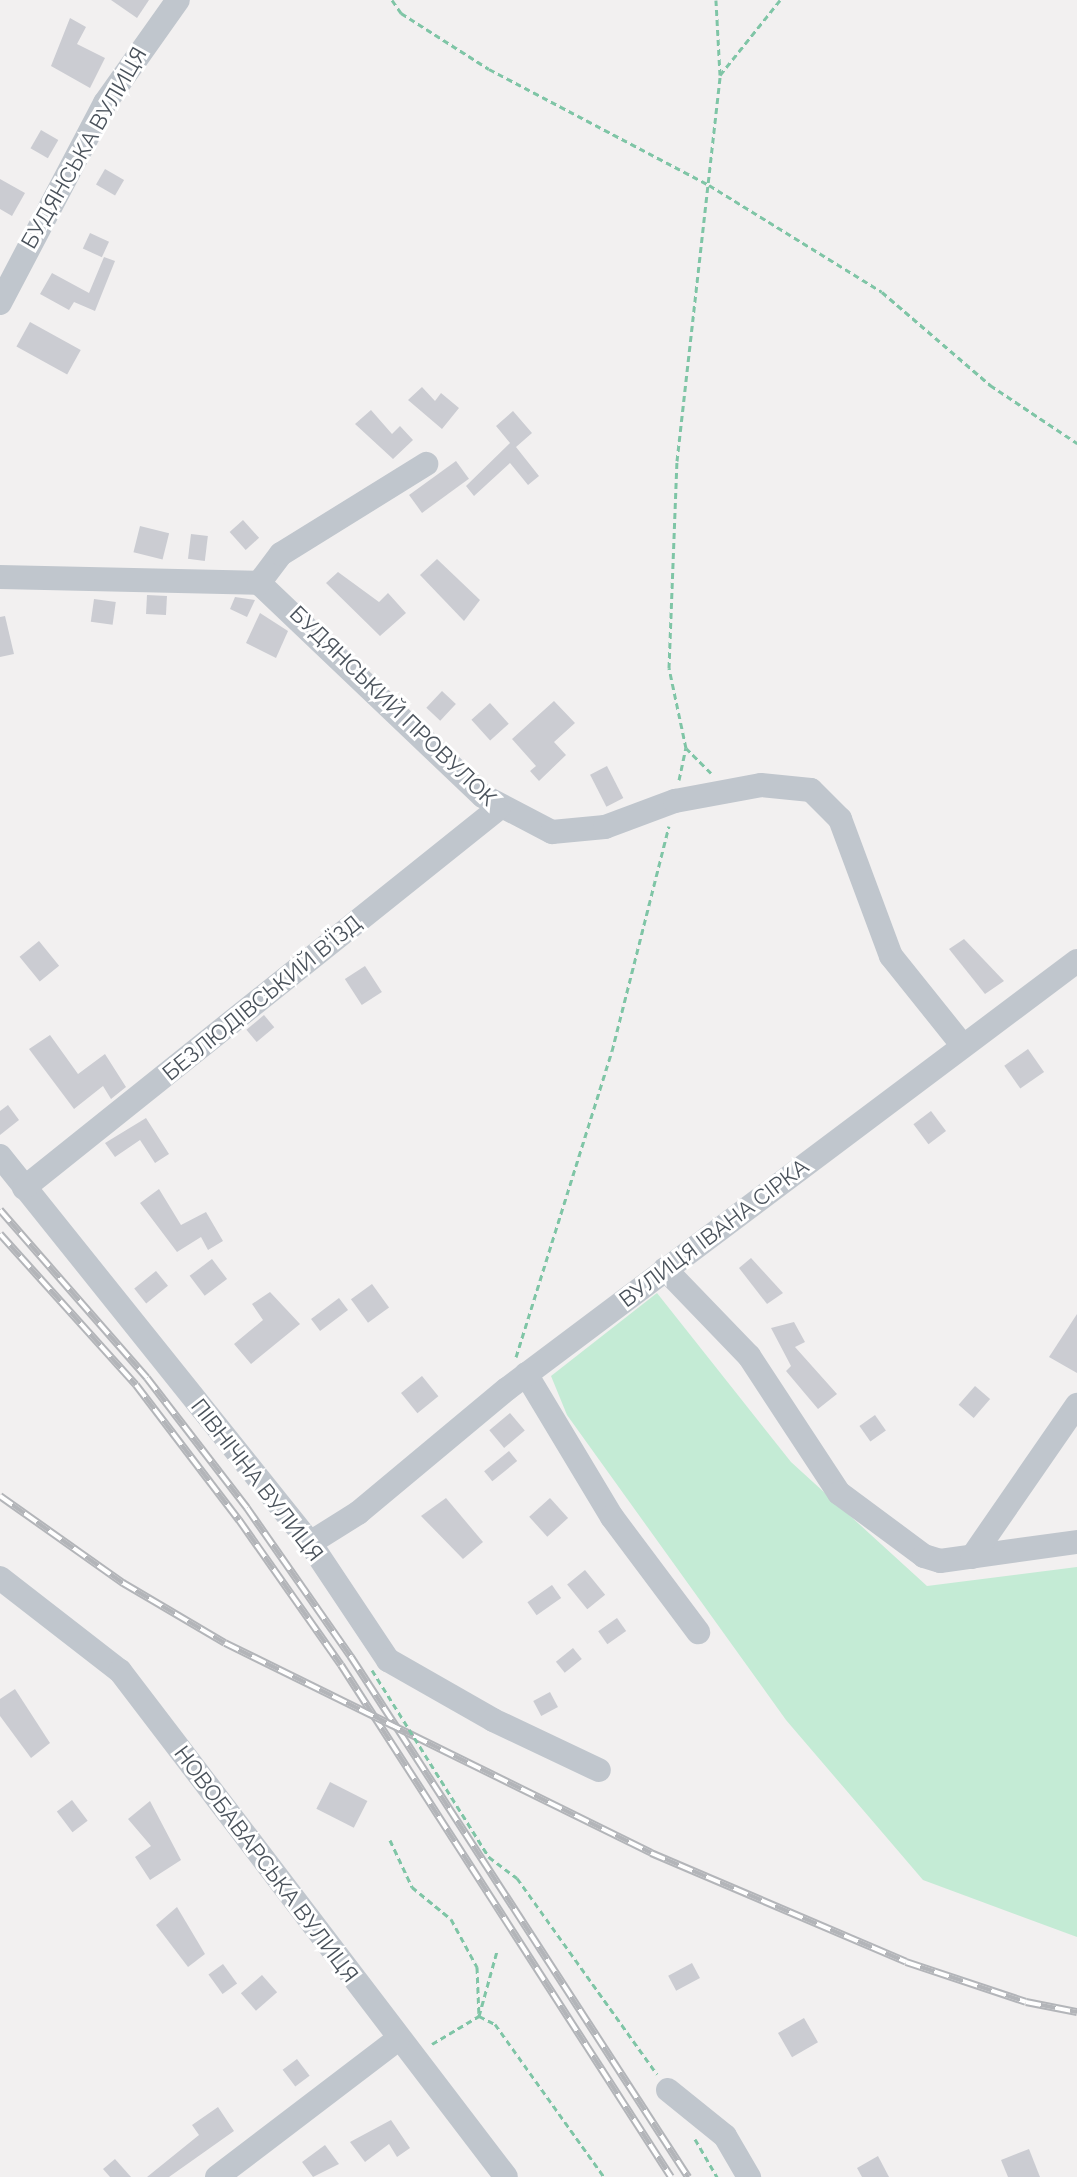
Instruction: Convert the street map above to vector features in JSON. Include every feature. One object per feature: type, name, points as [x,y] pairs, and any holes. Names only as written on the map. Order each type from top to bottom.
[{"type":"street","name":"БУДЯНСЬКА ВУЛИЦЯ","points":[[0,303],[105,103],[178,0]]},
{"type":"street","points":[[0,577],[259,583],[281,554],[426,464]]},
{"type":"street","name":"БУДЯНСЬКИЙ ПРОВУЛОК","points":[[259,583],[499,808],[552,832],[577,833],[675,801],[761,785],[791,785],[824,797],[850,839],[872,919],[891,956],[963,1046]]},
{"type":"street","name":"БЕЗЛЮДІВСЬКИЙ В'ЇЗД","points":[[24,1188],[499,808]]},
{"type":"street","name":"ВУЛИЦЯ ІВАНА СІРКА","points":[[310,1543],[358,1513],[526,1374],[1077,961]]},
{"type":"street","name":"ПІВНІЧНА ВУЛИЦЯ","points":[[0,1156],[310,1543],[388,1660],[493,1720],[599,1770]]},
{"type":"street","points":[[665,1269],[749,1356],[820,1470],[839,1493],[924,1556],[972,1557],[1077,1542]]},
{"type":"street","points":[[526,1374],[612,1517],[698,1632]]},
{"type":"street","points":[[972,1557],[1077,1405]]},
{"type":"street","name":"НОВОБАВАРСЬКА ВУЛИЦЯ","points":[[0,1578],[120,1671],[506,2177]]},
{"type":"street","points":[[217,2177],[405,2048]]},
{"type":"street","points":[[668,2090],[725,2136],[749,2177]]},
{"type":"path","points":[[392,0],[401,13],[489,69],[709,185],[882,292],[990,385],[1077,443]]},
{"type":"path","points":[[507,1389],[612,1051],[686,748],[669,668],[677,461],[720,75],[716,0]]},
{"type":"path","points":[[720,75],[780,0]]},
{"type":"path","points":[[686,748],[703,769],[723,778]]},
{"type":"path","points":[[372,1670],[489,1857],[517,1878],[668,2090]]},
{"type":"path","points":[[390,1840],[412,1887],[451,1919],[477,1967],[479,2016]]},
{"type":"path","points":[[479,2016],[497,1951]]},
{"type":"path","points":[[405,2048],[479,2016],[495,2024],[604,2177]]},
{"type":"path","points":[[690,2130],[717,2177]]},
{"type":"green space","points":[[657,1293],[791,1462],[927,1586],[1077,1567],[1077,1937],[923,1880],[786,1720],[567,1415],[551,1376]]},
{"type":"building","points":[[111,0],[149,0],[137,18]]},
{"type":"building","points":[[70,18],[86,27],[77,44],[105,58],[90,88],[51,66]]},
{"type":"building","points":[[41,130],[58,140],[48,158],[30,148]]},
{"type":"building","points":[[105,169],[124,180],[115,196],[96,185]]},
{"type":"building","points":[[0,179],[25,193],[12,216],[0,209]]},
{"type":"building","points":[[90,233],[109,242],[102,257],[83,248]]},
{"type":"building","points":[[104,257],[115,261],[95,311],[74,302],[69,310],[40,294],[52,273],[89,293]]},
{"type":"building","points":[[30,322],[81,350],[67,375],[16,346]]},
{"type":"building","points":[[422,387],[435,401],[441,393],[459,408],[442,429],[408,400]]},
{"type":"building","points":[[371,410],[392,434],[400,426],[413,440],[393,459],[355,424]]},
{"type":"building","points":[[513,411],[532,433],[516,447],[539,476],[528,485],[510,463],[474,496],[466,486],[510,443],[496,426]]},
{"type":"building","points":[[456,461],[469,479],[422,513],[409,495]]},
{"type":"building","points":[[243,520],[259,538],[246,550],[230,532]]},
{"type":"building","points":[[140,526],[169,533],[163,559],[133,552]]},
{"type":"building","points":[[191,534],[208,536],[205,561],[188,559]]},
{"type":"building","points":[[437,559],[480,600],[464,621],[420,575]]},
{"type":"building","points":[[338,572],[379,602],[388,593],[406,613],[380,636],[326,583]]},
{"type":"building","points":[[147,595],[167,596],[166,615],[146,614]]},
{"type":"building","points":[[235,597],[255,600],[247,617],[230,609]]},
{"type":"building","points":[[94,599],[116,602],[113,625],[91,622]]},
{"type":"building","points":[[260,613],[288,631],[276,658],[246,643]]},
{"type":"building","points":[[5,616],[14,654],[0,657],[0,617]]},
{"type":"building","points":[[442,691],[456,704],[440,721],[426,708]]},
{"type":"building","points":[[554,701],[575,723],[554,742],[566,755],[539,781],[530,771],[536,766],[512,739]]},
{"type":"building","points":[[490,703],[509,724],[490,741],[471,720]]},
{"type":"building","points":[[607,766],[623,798],[606,807],[590,775]]},
{"type":"building","points":[[964,939],[1004,981],[985,994],[949,949]]},
{"type":"building","points":[[39,941],[59,966],[40,982],[20,957]]},
{"type":"building","points":[[365,966],[382,992],[362,1005],[345,979]]},
{"type":"building","points":[[264,1015],[274,1027],[257,1042],[246,1030]]},
{"type":"building","points":[[50,1035],[78,1074],[105,1054],[126,1087],[111,1099],[103,1086],[74,1109],[29,1049]]},
{"type":"building","points":[[1028,1049],[1044,1072],[1020,1089],[1004,1066]]},
{"type":"building","points":[[8,1105],[19,1120],[0,1135],[0,1111]]},
{"type":"building","points":[[931,1111],[946,1131],[928,1144],[913,1124]]},
{"type":"building","points":[[146,1118],[169,1154],[155,1163],[140,1140],[115,1157],[105,1143]]},
{"type":"building","points":[[159,1189],[181,1225],[206,1212],[223,1241],[208,1250],[201,1237],[177,1252],[140,1203]]},
{"type":"building","points":[[751,1258],[783,1293],[767,1304],[739,1268]]},
{"type":"building","points":[[212,1259],[227,1279],[205,1296],[190,1276]]},
{"type":"building","points":[[156,1271],[168,1286],[146,1303],[134,1289]]},
{"type":"building","points":[[372,1284],[389,1307],[368,1323],[351,1299]]},
{"type":"building","points":[[270,1292],[300,1324],[251,1364],[234,1344],[263,1320],[252,1304]]},
{"type":"building","points":[[339,1298],[348,1310],[320,1331],[311,1319]]},
{"type":"building","points":[[1077,1314],[1077,1373],[1049,1357]]},
{"type":"building","points":[[794,1322],[805,1342],[795,1347],[837,1394],[818,1409],[786,1371],[791,1366],[771,1328]]},
{"type":"building","points":[[422,1376],[438,1396],[417,1413],[401,1393]]},
{"type":"building","points":[[975,1386],[990,1399],[974,1418],[959,1405]]},
{"type":"building","points":[[510,1413],[525,1431],[504,1448],[489,1430]]},
{"type":"building","points":[[875,1415],[886,1431],[870,1441],[859,1426]]},
{"type":"building","points":[[509,1451],[517,1461],[492,1481],[484,1471]]},
{"type":"building","points":[[446,1498],[483,1542],[463,1559],[421,1516]]},
{"type":"building","points":[[550,1498],[568,1518],[547,1537],[529,1517]]},
{"type":"building","points":[[585,1570],[605,1595],[587,1609],[567,1584]]},
{"type":"building","points":[[552,1585],[561,1598],[537,1615],[527,1602]]},
{"type":"building","points":[[617,1618],[626,1631],[607,1644],[598,1631]]},
{"type":"building","points":[[573,1648],[582,1659],[565,1673],[556,1662]]},
{"type":"building","points":[[15,1689],[50,1743],[31,1758],[0,1716],[0,1699]]},
{"type":"building","points":[[550,1692],[558,1707],[541,1716],[533,1701]]},
{"type":"building","points":[[330,1782],[367,1801],[354,1828],[316,1809]]},
{"type":"building","points":[[72,1800],[88,1821],[72,1832],[57,1811]]},
{"type":"building","points":[[150,1801],[181,1860],[150,1880],[135,1857],[151,1846],[128,1819]]},
{"type":"building","points":[[177,1907],[205,1954],[188,1967],[156,1925]]},
{"type":"building","points":[[692,1963],[700,1978],[676,1991],[668,1976]]},
{"type":"building","points":[[223,1964],[237,1983],[223,1994],[208,1975]]},
{"type":"building","points":[[262,1975],[277,1992],[256,2011],[241,1993]]},
{"type":"building","points":[[804,2018],[818,2042],[792,2057],[778,2033]]},
{"type":"building","points":[[297,2059],[310,2076],[295,2087],[283,2070]]},
{"type":"building","points":[[218,2107],[234,2131],[169,2177],[147,2177],[199,2135],[192,2125]]},
{"type":"building","points":[[391,2120],[410,2148],[397,2157],[389,2144],[365,2162],[350,2142]]},
{"type":"building","points":[[325,2145],[339,2164],[313,2177],[302,2162]]},
{"type":"building","points":[[1029,2149],[1040,2177],[1008,2177],[1001,2160]]},
{"type":"building","points":[[878,2156],[889,2177],[862,2177],[857,2168]]},
{"type":"building","points":[[115,2159],[131,2177],[110,2177],[103,2169]]},
{"type":"railway","points":[[0,1210],[147,1378],[247,1508],[351,1657],[688,2177]]},
{"type":"railway","points":[[0,1234],[136,1385],[239,1520],[341,1665],[671,2177]]},
{"type":"railway","points":[[0,1496],[123,1583],[225,1643],[651,1853],[906,1962],[1026,2002],[1077,2012]]}]
